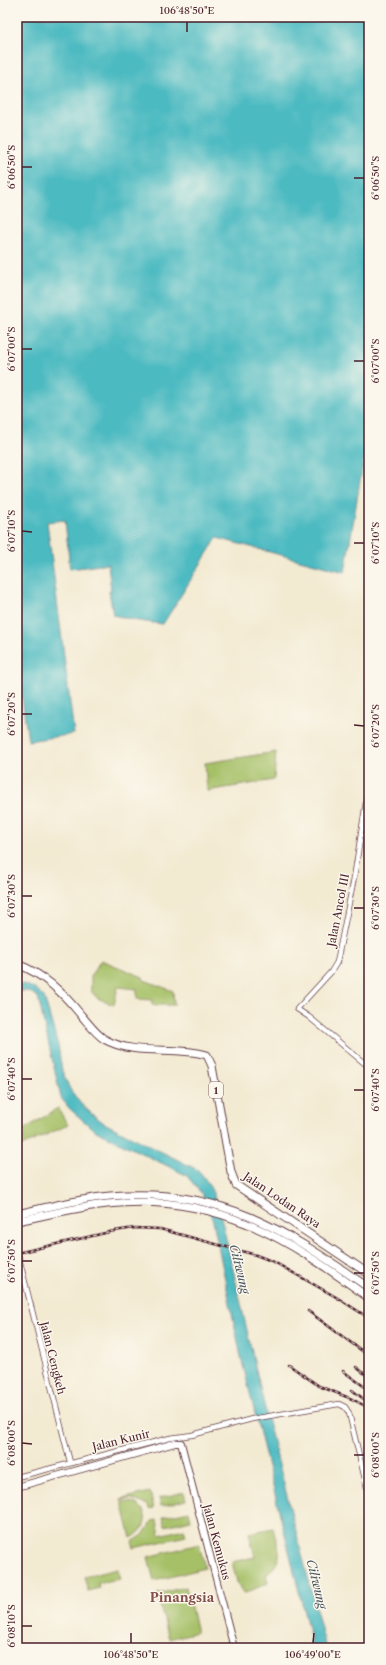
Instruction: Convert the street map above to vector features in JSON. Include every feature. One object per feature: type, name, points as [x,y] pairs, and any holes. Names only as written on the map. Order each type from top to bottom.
[{"type":"highway","name":"Jalan Lodan Raya","points":[[17,964],[48,980],[59,989],[96,1033],[109,1041],[127,1048],[204,1054],[208,1056],[212,1066],[232,1177],[236,1185],[369,1274]]},
{"type":"highway","points":[[17,1214],[77,1200],[120,1195],[156,1195],[203,1201],[243,1213],[268,1224],[304,1244],[369,1288]]},
{"type":"highway","points":[[17,1221],[74,1209],[118,1203],[166,1203],[202,1209],[244,1221],[280,1238],[307,1254],[369,1298]]},
{"type":"main road","name":"Jalan Kunir","points":[[17,1487],[179,1443]]},
{"type":"main road","name":"Jalan Kemukus","points":[[179,1443],[182,1445],[234,1648]]},
{"type":"street","name":"Jalan Ancol III","points":[[369,783],[354,878],[337,962],[331,972],[297,1009],[309,1017],[369,1067]]},
{"type":"street","name":"Jalan Cengkeh","points":[[17,1250],[70,1462]]},
{"type":"street","points":[[17,1281],[24,1279]]},
{"type":"street","name":"Jalan Kunir","points":[[17,1476],[170,1438],[192,1435],[252,1419],[335,1404],[345,1407],[349,1413],[369,1496]]},
{"type":"street","name":"Jalan Kunir","points":[[17,1476],[172,1436],[230,1425]]},
{"type":"green space","points":[[276,752],[274,780],[207,791],[205,763]]},
{"type":"green space","points":[[101,960],[143,977],[144,980],[173,991],[174,1005],[152,1005],[152,1000],[137,999],[137,989],[118,987],[114,1005],[97,998],[91,991],[91,975]]},
{"type":"green space","points":[[58,1108],[68,1125],[17,1148],[17,1134]]},
{"type":"green space","points":[[150,1492],[154,1508],[149,1509],[148,1505],[131,1499],[121,1500],[121,1499]]},
{"type":"green space","points":[[184,1492],[186,1500],[161,1506],[159,1498]]},
{"type":"green space","points":[[122,1502],[131,1502],[138,1505],[145,1515],[143,1527],[131,1538]]},
{"type":"green space","points":[[189,1511],[191,1520],[165,1526],[163,1517]]},
{"type":"green space","points":[[157,1520],[160,1535],[184,1529],[186,1536],[134,1548],[132,1542],[143,1535],[152,1521]]},
{"type":"green space","points":[[273,1528],[279,1548],[279,1558],[266,1576],[268,1583],[243,1594],[237,1582],[232,1562],[255,1557],[249,1533]]},
{"type":"green space","points":[[199,1544],[205,1568],[154,1581],[148,1557]]},
{"type":"green space","points":[[117,1569],[120,1579],[98,1583],[99,1588],[88,1591],[84,1577]]},
{"type":"green space","points":[[186,1587],[197,1632],[169,1639],[157,1594]]},
{"type":"water","points":[[17,17],[369,17],[369,427],[345,572],[217,538],[163,624],[138,621],[113,615],[109,591],[111,591],[108,564],[70,569],[65,520],[47,522],[74,734],[28,741],[17,661]]},
{"type":"water","points":[[23,984],[34,988],[44,997],[58,1045],[62,1071],[70,1089],[80,1103],[104,1123],[198,1170],[207,1182],[213,1194],[222,1221],[268,1422],[326,1648],[311,1648],[311,1640],[241,1357],[213,1221],[202,1194],[186,1175],[94,1130],[70,1109],[61,1098],[38,997],[28,991],[17,992],[17,986]]},
{"type":"railway","points":[[17,1253],[114,1231],[135,1228],[160,1229],[256,1255],[274,1262],[336,1297],[369,1318]]},
{"type":"railway","points":[[308,1311],[369,1356]]},
{"type":"railway","points":[[289,1365],[319,1386],[352,1399],[369,1408]]},
{"type":"railway","points":[[356,1367],[369,1377]]},
{"type":"railway","points":[[343,1371],[369,1390]]},
{"type":"railway","points":[[352,1390],[369,1403]]},
{"type":"district","name":"Pinangsia","points":[[182,1597]]},
{"type":"water label","name":"Ciliwung","points":[[240,1269]]},
{"type":"water label","name":"Ciliwung","points":[[317,1584]]}]
